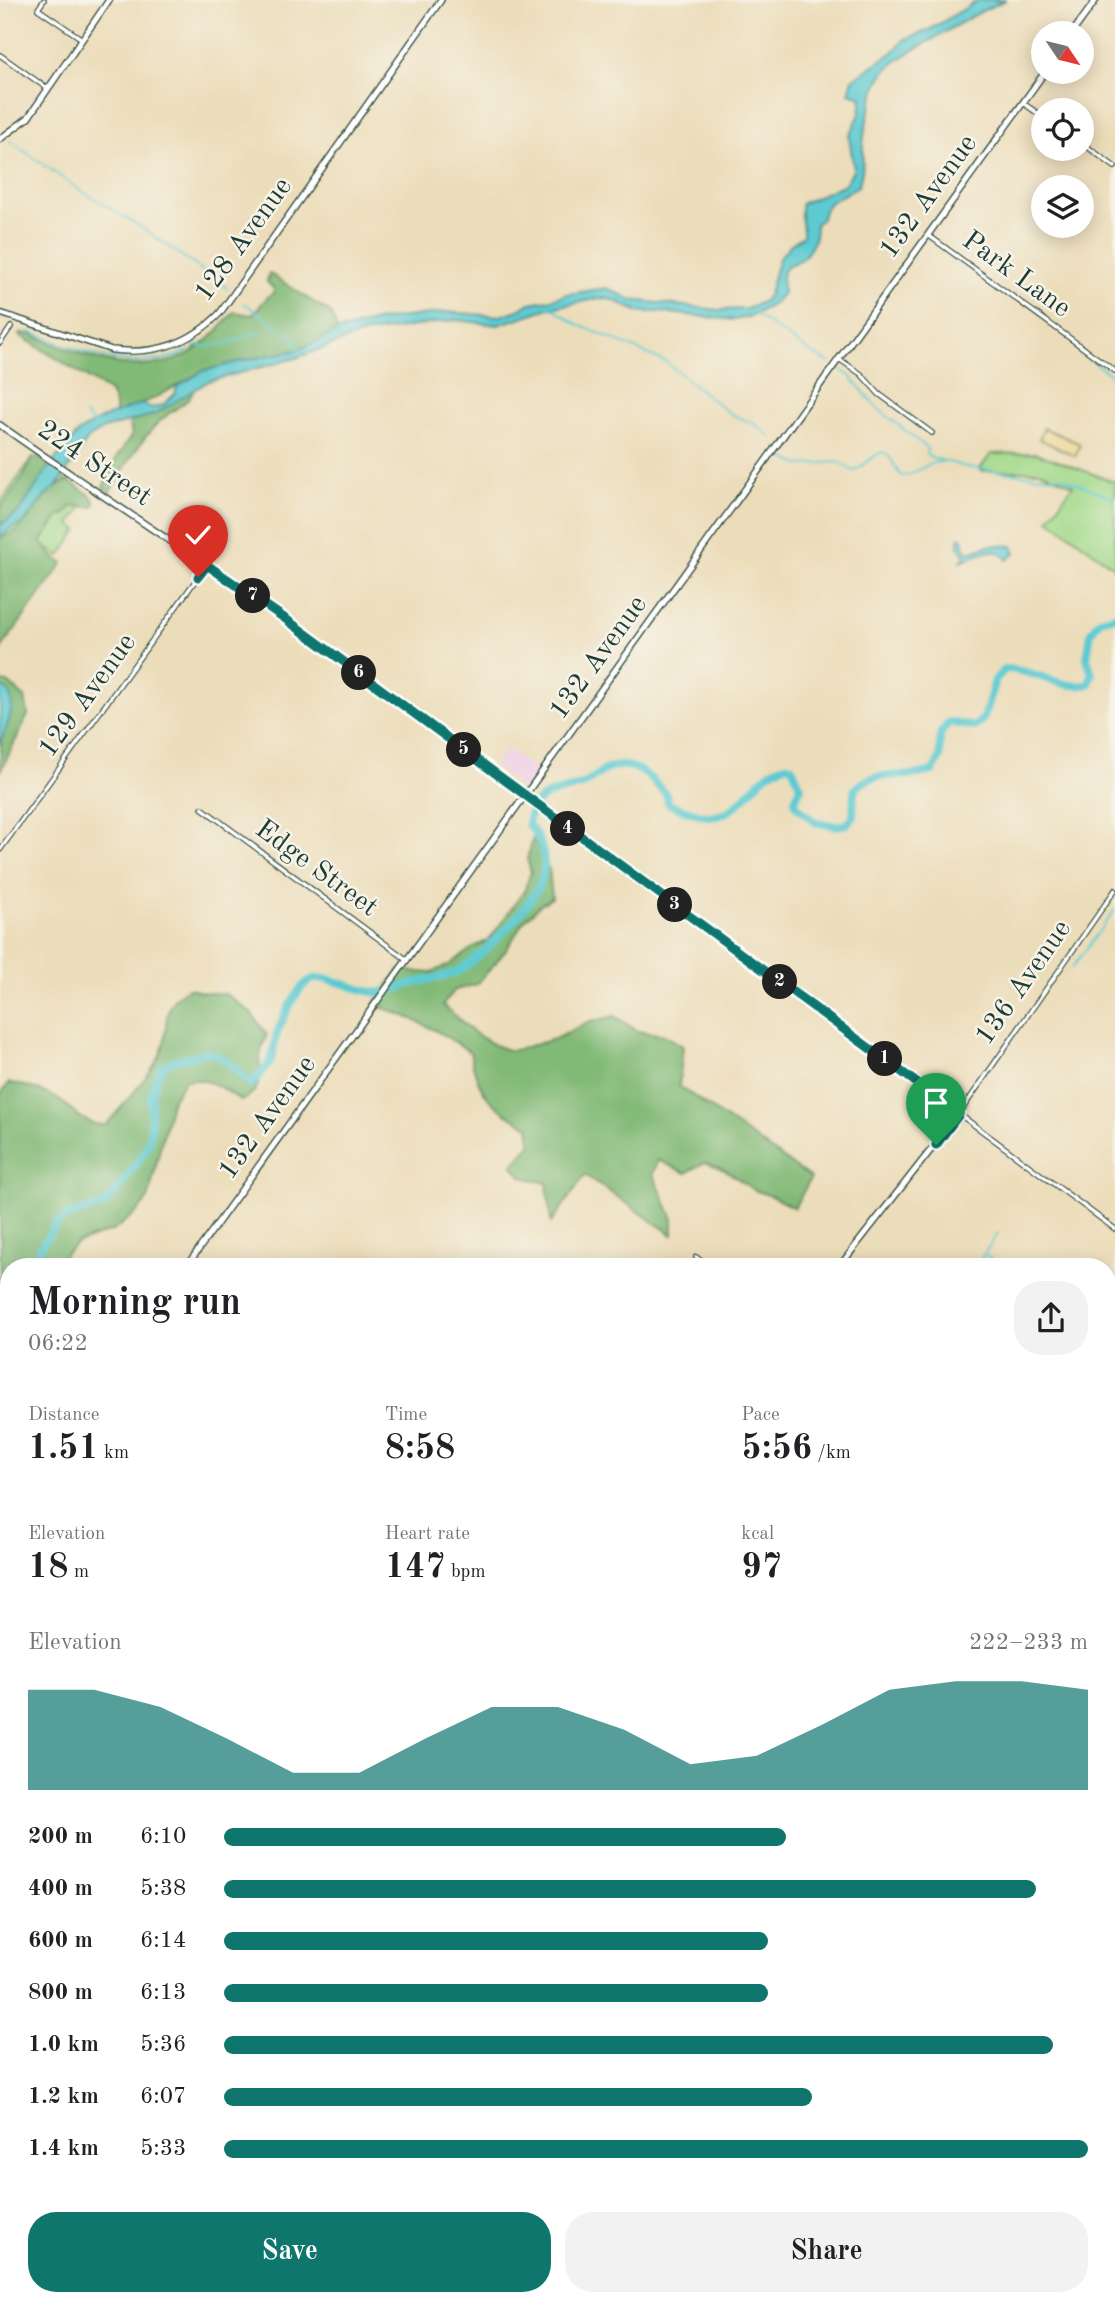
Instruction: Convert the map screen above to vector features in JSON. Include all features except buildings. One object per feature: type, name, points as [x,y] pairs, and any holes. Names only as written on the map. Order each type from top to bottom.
[{"type":"main road","points":[[0,139],[28,118],[109,0]]},
{"type":"main road","name":"128 Avenue","points":[[0,313],[125,351],[161,349],[180,343],[200,331],[220,313],[441,0]]},
{"type":"main road","points":[[1081,21],[1096,0]]},
{"type":"main road","name":"132 Avenue","points":[[192,1258],[396,974],[528,799],[1036,84]]},
{"type":"main road","name":"224 Street","points":[[0,425],[308,636],[959,1114]]},
{"type":"main road","name":"136 Avenue","points":[[846,1258],[959,1114]]},
{"type":"street","points":[[44,0],[38,9],[82,39]]},
{"type":"street","points":[[0,55],[48,89]]},
{"type":"street","points":[[1023,103],[1031,109]]},
{"type":"street","points":[[1094,152],[1115,167]]},
{"type":"street","name":"Park Lane","points":[[928,235],[1115,371]]},
{"type":"street","points":[[0,343],[11,327]]},
{"type":"street","points":[[839,359],[861,374],[879,394],[932,433]]},
{"type":"street","name":"129 Avenue","points":[[0,850],[207,565]]},
{"type":"street","name":"Edge Street","points":[[202,808],[407,960]]},
{"type":"street","name":"136 Avenue","points":[[959,1114],[1115,890]]},
{"type":"street","name":"224 Street","points":[[959,1114],[1115,1229]]},
{"type":"shaded area","points":[[506,749],[538,772],[524,789],[494,767]]},
{"type":"green space","points":[[269,273],[332,314],[337,331],[298,350],[203,371],[155,398],[115,414],[110,392],[19,335],[33,335],[90,357],[111,362],[151,365],[171,361],[190,353],[202,344],[234,312],[252,315],[273,293],[274,289],[267,282]]},
{"type":"green space","points":[[194,389],[186,401],[150,431],[108,494],[103,487],[117,457],[132,435],[129,421],[155,414]]},
{"type":"green space","points":[[1036,453],[1115,482],[1115,568],[1049,519],[1073,485],[1040,471],[980,469],[991,454]]},
{"type":"green space","points":[[33,457],[89,497],[70,524],[78,530],[60,556],[51,550],[0,622],[0,503]]},
{"type":"green space","points":[[37,457],[50,465],[20,511],[0,525],[0,509],[23,478],[32,460]]},
{"type":"green space","points":[[69,481],[90,495],[95,502],[93,507],[72,506],[66,514],[59,516],[41,542],[63,563],[0,650],[0,538],[16,531],[46,495],[60,484]]},
{"type":"green space","points":[[0,682],[8,683],[25,697],[28,715],[0,772],[7,689],[0,688]]},
{"type":"green space","points":[[533,838],[549,869],[552,898],[541,904],[523,922],[507,949],[477,984],[455,990],[443,1005],[473,1032],[494,1045],[511,1051],[555,1039],[588,1022],[615,1016],[637,1031],[664,1035],[683,1046],[679,1086],[811,1178],[794,1208],[754,1190],[727,1171],[705,1162],[686,1173],[658,1160],[653,1174],[673,1219],[673,1235],[585,1175],[551,1223],[547,1183],[522,1177],[512,1165],[531,1144],[529,1126],[504,1112],[488,1098],[477,1079],[470,1052],[424,1024],[374,1005],[399,970],[431,973],[489,940],[524,891],[531,872],[527,859]]},
{"type":"green space","points":[[188,988],[226,994],[251,1013],[267,1035],[261,1051],[259,1079],[255,1090],[241,1101],[208,1082],[185,1080],[171,1102],[148,1199],[137,1212],[114,1230],[77,1243],[63,1258],[1,1258],[0,1095],[9,1083],[31,1088],[61,1101],[85,1120],[106,1125],[158,1059],[169,1008]]},
{"type":"sand","points":[[1044,428],[1080,444],[1075,456],[1039,439]]},
{"type":"water","points":[[979,0],[1006,0],[905,55],[884,73],[875,90],[867,119],[858,186],[826,207],[822,219],[815,224],[815,238],[808,252],[783,271],[783,293],[775,303],[763,310],[750,317],[734,320],[639,312],[602,298],[549,308],[498,325],[455,320],[363,334],[296,358],[209,381],[155,414],[104,429],[88,439],[56,487],[45,496],[24,523],[0,537],[0,525],[20,511],[50,465],[79,432],[99,420],[141,404],[152,408],[163,405],[175,394],[177,387],[203,371],[298,350],[337,331],[380,320],[446,312],[500,316],[530,303],[607,288],[632,300],[719,310],[747,309],[764,301],[769,294],[779,258],[791,244],[803,236],[802,203],[844,185],[854,169],[849,137],[860,114],[862,97],[849,93],[853,79],[892,53],[905,39],[927,31]]},
{"type":"water","points":[[960,537],[964,539],[968,552],[991,545],[1012,546],[1015,553],[1007,560],[991,551],[961,561],[965,557],[958,546]]},
{"type":"water","points":[[0,688],[7,689],[12,703],[0,745]]},
{"type":"waterway","points":[[10,141],[77,188],[144,229],[227,288]]},
{"type":"waterway","points":[[244,303],[293,338],[299,352]]},
{"type":"waterway","points":[[550,306],[575,323],[666,362],[729,413],[756,425],[770,436]]},
{"type":"waterway","points":[[755,314],[830,363]]},
{"type":"waterway","points":[[28,331],[87,353],[127,361],[148,362],[188,351]]},
{"type":"waterway","points":[[193,348],[199,345],[205,347],[223,344],[246,335],[262,333]]},
{"type":"waterway","points":[[1080,352],[1115,378]]},
{"type":"waterway","points":[[839,368],[851,377],[877,408],[927,448],[926,454],[930,457],[966,467],[1062,477],[1115,499]]},
{"type":"waterway","points":[[85,415],[94,424]]},
{"type":"waterway","points":[[779,455],[799,465],[839,462],[853,471],[883,452],[902,476],[942,462]]},
{"type":"waterway","points":[[38,1258],[40,1248],[57,1223],[69,1215],[103,1206],[142,1156],[151,1130],[151,1094],[161,1068],[172,1061],[206,1052],[232,1065],[251,1085],[271,1060],[282,1021],[293,999],[306,983],[314,979],[333,980],[364,990],[383,992],[455,973],[471,962],[511,924],[534,895],[541,881],[544,868],[542,850],[528,824],[531,812],[541,798],[584,784],[615,766],[629,766],[652,780],[666,794],[669,804],[699,814],[716,816],[735,807],[766,775],[786,765],[792,767],[801,787],[795,800],[797,806],[815,822],[836,826],[847,824],[853,818],[854,791],[867,780],[880,776],[914,775],[933,771],[940,757],[940,734],[949,722],[974,727],[984,718],[995,680],[1005,669],[1026,672],[1070,685],[1089,684],[1092,674],[1087,658],[1091,632],[1100,620],[1115,616]]},
{"type":"waterway","points":[[1072,968],[1115,910]]},
{"type":"waterway","points":[[990,1258],[984,1254],[998,1233]]},
{"type":"waterway","points":[[981,1258],[984,1254]]},
{"type":"route","points":[[198,577],[207,565],[287,620],[959,1114],[936,1145]]}]
